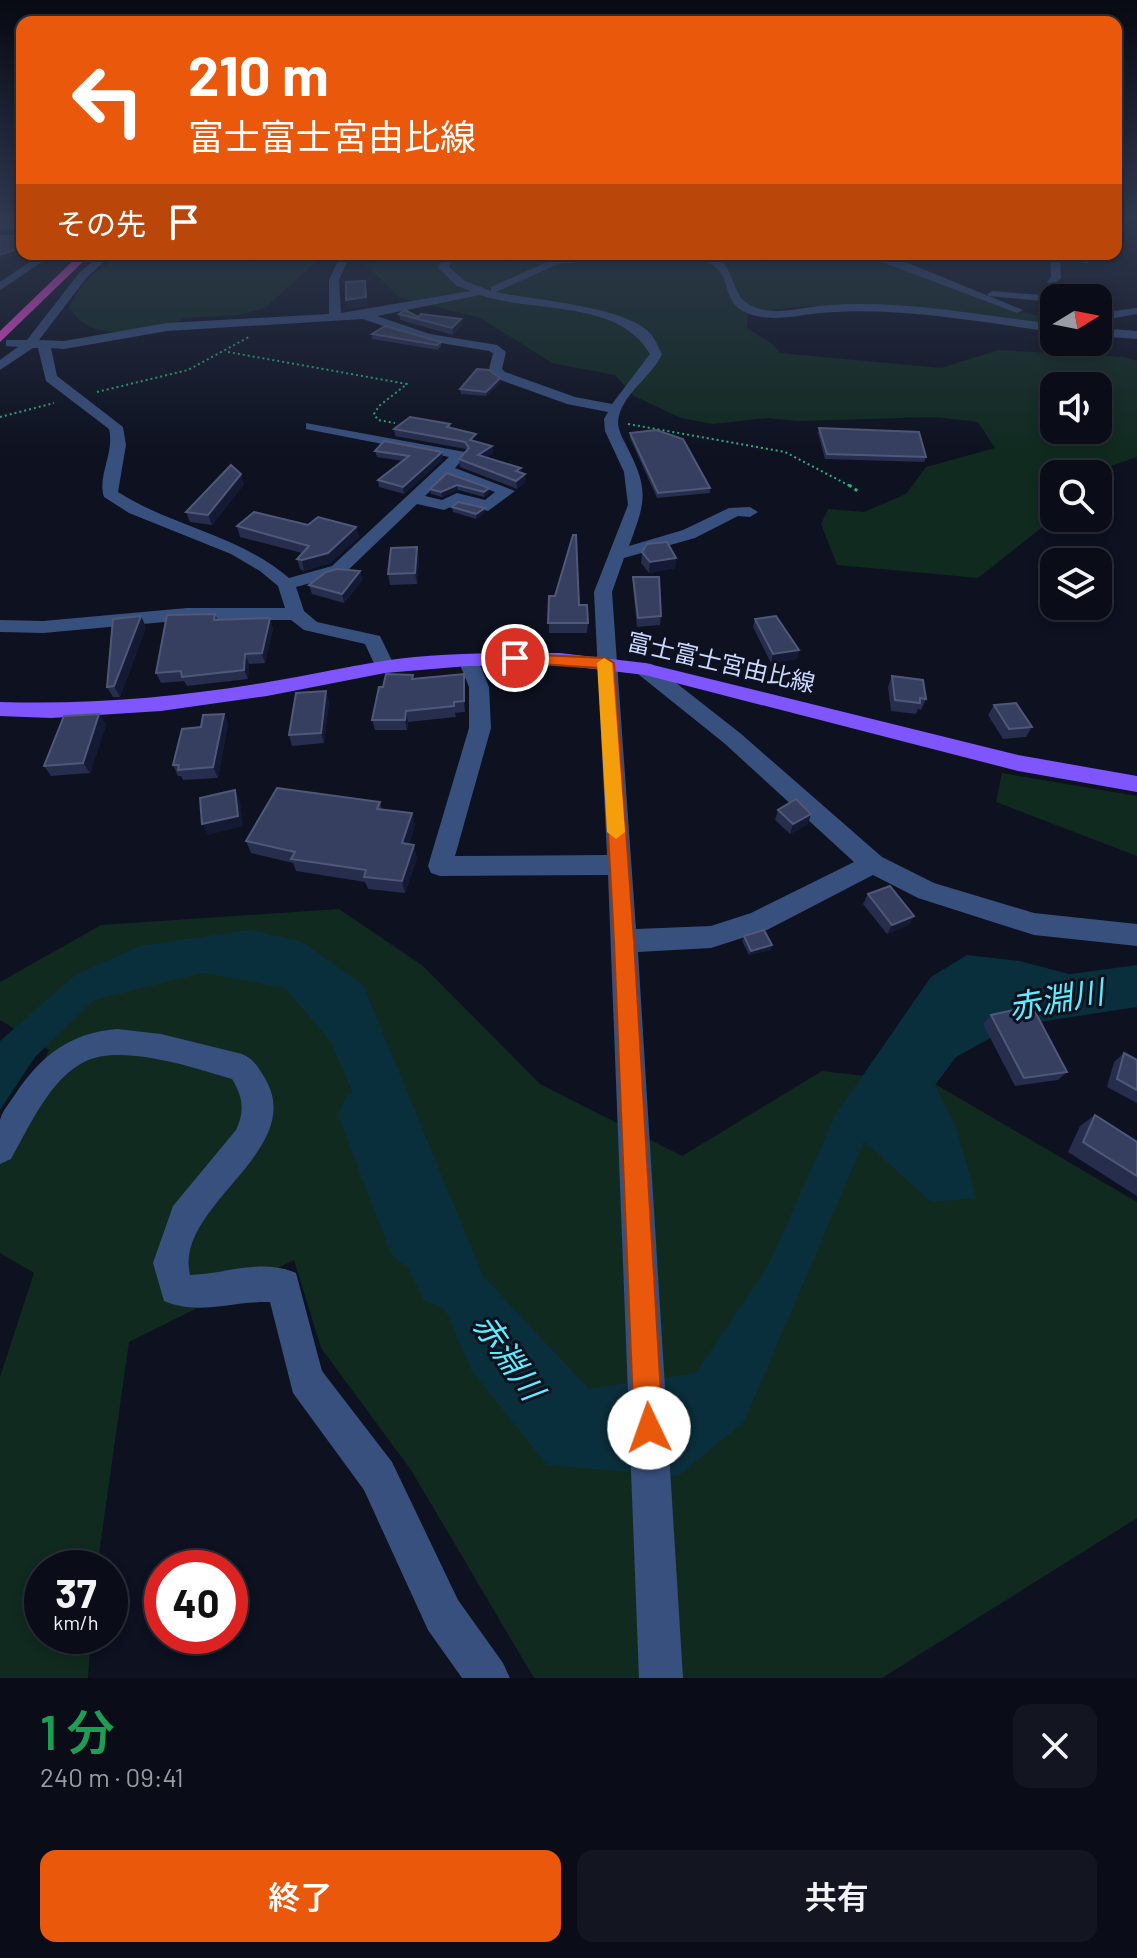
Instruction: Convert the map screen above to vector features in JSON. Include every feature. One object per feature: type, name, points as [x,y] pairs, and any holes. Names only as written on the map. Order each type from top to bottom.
[{"type":"highway","points":[[5,340],[46,296]]},
{"type":"main road","name":"富士富士宮由比線","points":[[0,709],[51,711],[161,704],[267,689],[385,667],[468,660],[560,659],[645,669],[1018,763],[1137,784]]},
{"type":"street","points":[[0,366],[37,346],[69,296]]},
{"type":"street","points":[[334,296],[335,318]]},
{"type":"street","points":[[5,340],[37,346],[181,326],[358,316],[463,296]]},
{"type":"street","points":[[514,296],[601,315],[635,326],[649,334],[656,354],[612,414],[612,431],[632,472],[636,505],[603,592],[661,1676]]},
{"type":"street","points":[[734,296],[746,309],[760,313],[823,309],[906,312],[1040,326]]},
{"type":"street","points":[[975,296],[1040,315]]},
{"type":"street","points":[[979,298],[987,296]]},
{"type":"street","points":[[1112,315],[1137,311]]},
{"type":"street","points":[[358,316],[381,320],[427,337],[493,348],[500,352],[495,369],[500,375],[612,414]]},
{"type":"street","points":[[1112,331],[1137,332]]},
{"type":"street","points":[[37,346],[51,378],[116,427],[121,440],[119,455],[108,479],[110,494],[135,510],[237,550],[266,567],[286,584],[296,614],[311,626],[373,640],[385,667]]},
{"type":"street","points":[[286,584],[338,570],[460,455],[311,426]]},
{"type":"street","points":[[416,499],[444,505],[457,498],[488,506],[507,491],[447,470]]},
{"type":"street","points":[[617,555],[689,534],[735,511],[750,512]]},
{"type":"street","points":[[0,626],[43,627],[187,614],[296,614]]},
{"type":"street","points":[[468,660],[479,687],[480,728],[440,866],[618,865]]},
{"type":"street","points":[[645,669],[732,738],[873,864],[927,891],[1034,924],[1137,935]]},
{"type":"street","points":[[624,941],[711,937],[758,922],[873,864]]},
{"type":"street","points":[[0,1148],[52,1069],[80,1049],[110,1044],[149,1046],[242,1068],[257,1092],[257,1118],[247,1141],[185,1218],[170,1263],[176,1289],[192,1293],[246,1284],[284,1285],[306,1380],[378,1476],[443,1615],[488,1678]]},
{"type":"path","points":[[0,417],[188,370],[226,352],[267,323]]},
{"type":"path","points":[[226,352],[407,384],[379,406],[374,414],[378,420],[395,423]]},
{"type":"path","points":[[612,414],[777,449],[800,464],[850,483],[859,492]]},
{"type":"green space","points":[[75,296],[278,296],[265,308],[237,315],[180,318],[182,320],[178,322],[119,332],[90,327],[69,307]]},
{"type":"green space","points":[[398,296],[978,296],[1040,316],[1040,326],[917,312],[810,306],[748,312],[747,328],[780,353],[941,368],[999,350],[1040,352],[1040,356],[1124,357],[1137,361],[1137,457],[1112,466],[1112,460],[1040,460],[1040,529],[978,578],[837,565],[821,524],[828,509],[864,512],[906,494],[926,467],[995,448],[978,422],[936,417],[798,421],[767,418],[713,424],[681,418],[634,396],[615,375],[552,363],[481,318]]},
{"type":"green space","points":[[1002,773],[1137,796],[1137,856],[996,802]]},
{"type":"green space","points":[[339,909],[423,966],[540,1084],[682,1156],[822,1071],[935,1084],[1137,1202],[1137,1518],[882,1678],[534,1678],[411,1470],[321,1348],[294,1260],[129,1342],[100,1550],[24,1550],[24,1654],[90,1654],[88,1678],[0,1678],[0,1377],[34,1273],[0,1253],[0,1156],[49,1050],[0,1020],[0,982],[101,925]]},
{"type":"water","points":[[249,930],[301,941],[363,985],[483,1276],[589,1389],[696,1373],[768,1266],[836,1114],[931,977],[967,955],[1020,961],[1106,984],[1137,978],[1137,1002],[970,1008],[916,1046],[957,1130],[976,1198],[931,1202],[864,1141],[744,1422],[678,1476],[547,1465],[471,1370],[331,1042],[285,988],[202,973],[94,1000],[35,1057],[0,1110],[0,1041],[75,975],[140,946]]},
{"type":"building","points":[[346,296],[366,296],[366,297],[346,300]]},
{"type":"building","points":[[405,310],[418,317],[421,314],[461,319],[452,328],[399,314]]},
{"type":"building","points":[[385,326],[441,342],[437,345],[372,334]]},
{"type":"building","points":[[477,369],[489,370],[500,378],[486,392],[460,389]]},
{"type":"building","points":[[410,417],[450,424],[447,427],[476,434],[470,440],[492,446],[478,455],[521,468],[516,471],[525,474],[516,481],[459,459],[469,448],[465,442],[394,429]]},
{"type":"building","points":[[819,428],[919,432],[926,457],[827,454]]},
{"type":"building","points":[[656,430],[683,439],[710,488],[658,493],[630,433]]},
{"type":"building","points":[[384,441],[442,452],[403,487],[378,480],[409,456],[375,451]]},
{"type":"building","points":[[231,465],[241,474],[208,515],[186,512]]},
{"type":"building","points":[[447,473],[489,488],[484,492],[457,485],[441,492],[430,489]]},
{"type":"building","points":[[458,502],[485,508],[476,514],[452,507]]},
{"type":"building","points":[[254,512],[308,525],[318,517],[356,527],[328,553],[302,560],[297,559],[309,546],[237,526]]},
{"type":"building","points":[[573,535],[576,535],[579,605],[587,605],[588,623],[548,623],[549,596],[555,596]]},
{"type":"building","points":[[667,542],[676,558],[650,562],[642,552],[647,544]]},
{"type":"building","points":[[417,547],[415,573],[388,574],[391,548]]},
{"type":"building","points":[[337,569],[360,571],[342,594],[309,585],[326,572]]},
{"type":"building","points":[[633,577],[659,577],[661,616],[638,618]]},
{"type":"building","points":[[215,614],[214,620],[270,618],[262,653],[245,654],[244,670],[182,677],[181,671],[156,673],[167,615]]},
{"type":"building","points":[[141,616],[114,686],[107,687],[113,619]]},
{"type":"building","points":[[776,616],[799,650],[773,654],[755,619]]},
{"type":"building","points":[[386,674],[413,675],[412,679],[464,674],[464,701],[454,702],[454,706],[406,711],[405,720],[372,720],[379,687],[383,687]]},
{"type":"building","points":[[892,676],[923,680],[926,699],[920,698],[920,703],[895,700]]},
{"type":"building","points":[[326,691],[321,733],[289,735],[296,693]]},
{"type":"building","points":[[1016,703],[1032,727],[1009,729],[994,705]]},
{"type":"building","points":[[99,714],[83,763],[44,766],[64,716]]},
{"type":"building","points":[[224,714],[213,767],[178,770],[179,765],[173,765],[182,729],[201,727],[203,715]]},
{"type":"building","points":[[277,788],[380,802],[377,809],[412,813],[402,843],[414,845],[402,881],[364,877],[366,870],[291,859],[295,852],[246,841]]},
{"type":"building","points":[[235,790],[238,816],[202,824],[200,798]]},
{"type":"building","points":[[796,799],[811,814],[793,824],[778,810]]},
{"type":"building","points":[[890,886],[914,916],[892,925],[868,894]]},
{"type":"building","points":[[764,930],[772,945],[751,951],[744,936]]},
{"type":"building","points":[[1032,1006],[1067,1072],[1024,1078],[991,1015]]},
{"type":"building","points":[[1124,1053],[1137,1060],[1137,1090],[1117,1079]]},
{"type":"building","points":[[1095,1115],[1137,1142],[1137,1176],[1083,1142]]},
{"type":"waterway","name":"赤淵川","points":[[888,1105],[938,1040],[1005,1005],[1137,986]]},
{"type":"waterway","name":"赤淵川","points":[[365,1115],[412,1233],[429,1247],[445,1279]]},
{"type":"slow traffic","points":[[604,663],[616,832]]},
{"type":"route","points":[[515,658],[606,663],[649,1428]]}]
